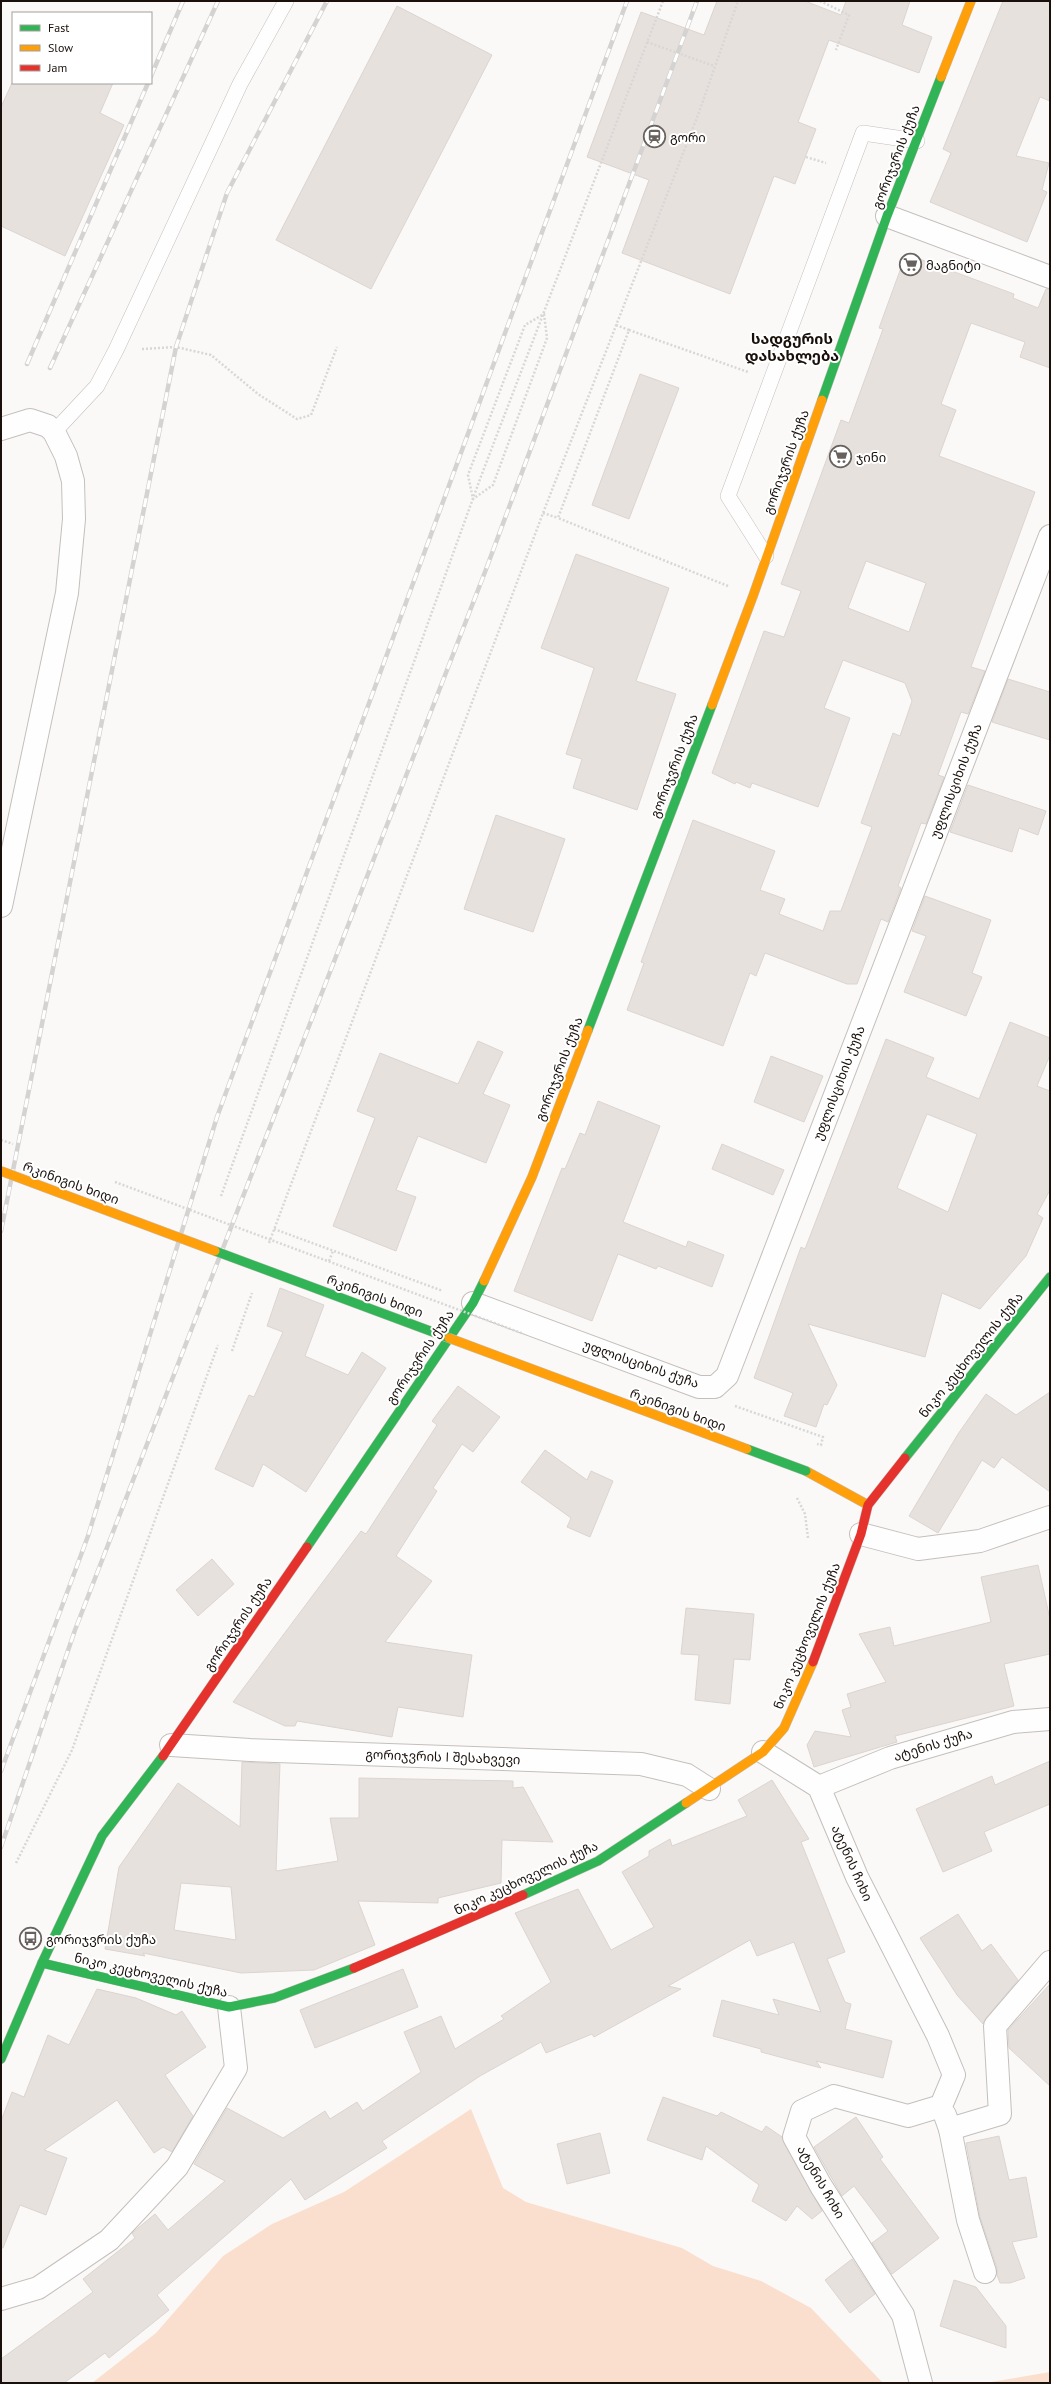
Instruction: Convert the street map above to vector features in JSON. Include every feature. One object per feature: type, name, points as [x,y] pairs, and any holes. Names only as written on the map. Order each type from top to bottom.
[{"type":"main road","name":"გორიჯვრის ქუჩა","points":[[1,2059],[42,1963],[102,1836],[171,1744],[473,1303],[532,1176],[753,596],[887,216],[971,1]]},
{"type":"main road","name":"რკინიგის ხიდი","points":[[1,1171],[806,1471],[868,1505]]},
{"type":"main road","name":"ნიკო კეცხოველის ქუჩა","points":[[42,1963],[229,2007],[274,1998],[319,1982],[436,1934],[598,1861],[764,1752],[784,1728],[809,1673],[861,1534],[868,1505],[1050,1276]]},
{"type":"street","points":[[887,216],[1050,277]]},
{"type":"street","points":[[1,429],[30,420],[48,426],[54,432],[66,456],[73,481],[74,519],[67,593],[1,906]]},
{"type":"street","name":"უფლისციხის ქუჩა","points":[[473,1303],[699,1386],[715,1387],[727,1376],[1050,536]]},
{"type":"street","points":[[861,1534],[918,1549],[980,1541],[1050,1517]]},
{"type":"street","name":"ატენის ქუჩა","points":[[819,1787],[890,1758],[1006,1724],[1050,1719]]},
{"type":"street","name":"გორიჯვრის I შესახვევი","points":[[171,1744],[250,1750],[641,1764],[688,1775],[709,1789]]},
{"type":"street","points":[[764,1752],[819,1787]]},
{"type":"street","name":"ატენის ჩიხი","points":[[819,1787],[857,1877],[938,2036],[954,2075],[942,2106],[908,2116],[834,2096],[802,2111],[794,2137],[821,2186],[903,2315],[921,2383]]},
{"type":"street","points":[[950,2129],[1000,2114],[995,2026],[1050,1962]]},
{"type":"street","points":[[1,2299],[38,2288],[109,2240],[177,2167],[236,2068],[229,2007]]},
{"type":"street","points":[[942,2106],[950,2129],[968,2220],[985,2272]]},
{"type":"lane","points":[[54,432],[97,386],[116,350],[240,84],[286,1]]},
{"type":"lane","points":[[766,556],[728,496],[863,133],[917,141]]},
{"type":"path","points":[[221,1196],[473,500],[662,1]]},
{"type":"path","points":[[267,1251],[543,512],[698,116],[714,66],[738,1]]},
{"type":"path","points":[[820,1],[849,15],[836,50]]},
{"type":"path","points":[[647,42],[714,66]]},
{"type":"path","points":[[473,500],[468,475],[524,325],[544,314]]},
{"type":"path","points":[[473,500],[493,485],[547,338],[544,314]]},
{"type":"path","points":[[616,325],[771,381]]},
{"type":"path","points":[[558,518],[629,330]]},
{"type":"path","points":[[116,350],[176,347],[212,355],[258,394],[297,419],[311,415],[337,347]]},
{"type":"path","points":[[543,512],[753,596]]},
{"type":"path","points":[[1,1140],[16,1145]]},
{"type":"path","points":[[113,1181],[329,1261],[333,1251]]},
{"type":"path","points":[[274,1229],[443,1291]]},
{"type":"path","points":[[232,1350],[254,1286]]},
{"type":"path","points":[[16,1863],[72,1750],[218,1345]]},
{"type":"path","points":[[715,1387],[734,1406],[823,1437],[821,1445],[817,1444]]},
{"type":"path","points":[[797,1497],[805,1514],[808,1538]]},
{"type":"shaded area","points":[[471,2109],[503,2188],[526,2202],[682,2248],[713,2266],[761,2281],[811,2308],[883,2383],[92,2383],[156,2333],[223,2256],[272,2224],[344,2192]]},
{"type":"shaded area","points":[[1050,2372],[1050,2383],[985,2383]]},
{"type":"building","points":[[717,1],[805,1],[841,15],[846,1],[910,1],[902,25],[932,37],[919,73],[829,40],[798,122],[816,129],[795,184],[774,176],[730,294],[622,253],[649,180],[587,157],[641,12],[704,35]]},
{"type":"building","points":[[1003,1],[1050,1],[1050,101],[1040,97],[1016,156],[1049,163],[1042,190],[1047,192],[1027,242],[930,202],[951,153],[943,149]]},
{"type":"building","points":[[397,6],[492,55],[371,289],[276,240]]},
{"type":"building","points":[[12,83],[113,84],[100,113],[124,125],[65,256],[1,226],[1,107]]},
{"type":"building","points":[[906,254],[1014,294],[1013,298],[1038,308],[1046,289],[1050,289],[1050,368],[1020,357],[1025,342],[971,323],[941,404],[956,410],[939,456],[1035,492],[971,667],[985,671],[968,714],[961,712],[938,775],[944,777],[926,824],[921,823],[898,886],[901,888],[888,922],[881,919],[857,984],[847,984],[765,953],[756,976],[750,973],[723,1046],[627,1010],[644,963],[641,962],[693,820],[775,851],[760,890],[785,899],[779,914],[823,931],[830,911],[841,911],[872,827],[861,823],[893,733],[900,736],[912,701],[905,683],[843,660],[824,708],[850,718],[818,807],[752,783],[750,788],[736,782],[735,784],[712,773],[764,631],[784,637],[801,591],[781,584],[841,420],[849,423],[883,329],[879,328]],"holes":[[[866,561],[926,583],[909,632],[848,608]]]},
{"type":"building","points":[[640,374],[679,388],[629,519],[592,505]]},
{"type":"building","points":[[576,554],[669,588],[636,681],[676,694],[637,810],[573,788],[582,759],[566,754],[594,668],[541,648]]},
{"type":"building","points":[[1008,679],[1050,692],[1050,740],[992,722]]},
{"type":"building","points":[[968,785],[1046,811],[1038,835],[1019,828],[1012,852],[950,832]]},
{"type":"building","points":[[496,815],[565,839],[533,932],[464,909]]},
{"type":"building","points":[[925,896],[991,920],[972,973],[982,977],[966,1016],[904,992],[926,936],[912,931]]},
{"type":"building","points":[[1010,1022],[1050,1038],[1050,1055],[1037,1086],[1050,1091],[1050,1190],[1037,1214],[1043,1218],[1026,1256],[980,1309],[942,1293],[925,1357],[808,1324],[837,1385],[827,1405],[824,1404],[816,1427],[784,1416],[793,1393],[754,1378],[801,1247],[805,1249],[886,1039],[934,1058],[926,1077],[979,1099]],"holes":[[[927,1114],[977,1134],[948,1212],[897,1188]]]},
{"type":"building","points":[[478,1041],[503,1052],[483,1094],[510,1105],[486,1163],[418,1136],[396,1190],[416,1197],[396,1251],[333,1226],[375,1118],[357,1111],[380,1053],[458,1084]]},
{"type":"building","points":[[771,1056],[823,1076],[804,1122],[754,1102]]},
{"type":"building","points":[[598,1101],[660,1126],[623,1222],[686,1247],[688,1241],[724,1255],[712,1287],[658,1266],[656,1269],[618,1254],[592,1321],[514,1291],[562,1168],[565,1169],[580,1133],[585,1135]]},
{"type":"building","points":[[722,1144],[784,1170],[773,1195],[712,1169]]},
{"type":"building","points":[[280,1288],[324,1305],[305,1356],[348,1375],[362,1352],[386,1368],[306,1492],[263,1464],[253,1487],[215,1469],[249,1395],[254,1397],[283,1332],[267,1326]]},
{"type":"building","points":[[458,1386],[500,1417],[473,1452],[462,1444],[433,1488],[437,1491],[396,1556],[432,1581],[385,1642],[472,1655],[463,1717],[398,1707],[392,1737],[297,1721],[295,1726],[285,1726],[233,1702],[361,1531],[366,1534],[437,1425],[432,1421]]},
{"type":"building","points":[[1050,1392],[1050,1492],[1002,1457],[994,1468],[982,1460],[938,1533],[909,1516],[958,1434],[986,1394],[1016,1415]]},
{"type":"building","points":[[545,1450],[587,1480],[591,1471],[613,1481],[590,1537],[567,1527],[571,1518],[521,1482]]},
{"type":"building","points":[[212,1559],[234,1584],[198,1616],[176,1590]]},
{"type":"building","points":[[1038,1565],[1050,1619],[1050,1654],[1004,1664],[1014,1706],[895,1736],[897,1742],[814,1767],[807,1745],[815,1731],[851,1737],[842,1710],[851,1707],[847,1694],[886,1682],[859,1634],[890,1627],[894,1646],[991,1622],[981,1577]]},
{"type":"building","points":[[686,1608],[754,1614],[750,1660],[734,1659],[730,1704],[695,1700],[699,1655],[681,1654]]},
{"type":"building","points":[[1050,1761],[1050,1804],[984,1832],[992,1851],[943,1872],[916,1809],[992,1776],[995,1785]]},
{"type":"building","points":[[242,1762],[280,1764],[276,1871],[338,1861],[330,1818],[359,1818],[359,1778],[513,1781],[513,1788],[523,1787],[553,1842],[502,1840],[501,1883],[438,1898],[438,1903],[358,1901],[375,1945],[314,1970],[241,1973],[143,1953],[145,1956],[105,1949],[119,1867],[178,1783],[240,1827]],"holes":[[[181,1883],[231,1887],[236,1940],[174,1930]]]},
{"type":"building","points":[[772,1780],[809,1839],[801,1842],[845,1952],[827,1959],[845,2002],[851,2004],[845,2029],[892,2041],[883,2078],[816,2061],[821,2068],[761,2052],[761,2049],[713,2036],[722,2000],[779,2015],[773,1999],[821,2012],[794,1942],[757,1956],[750,1940],[668,1986],[681,1989],[594,2037],[592,2034],[546,2053],[541,2042],[480,2076],[382,2141],[387,2148],[305,2200],[291,2179],[157,2295],[169,2310],[109,2358],[105,2353],[64,2383],[1,2383],[1,2359],[93,2292],[83,2279],[135,2238],[132,2233],[155,2214],[168,2230],[225,2181],[194,2164],[227,2108],[283,2138],[325,2111],[330,2119],[357,2102],[363,2111],[421,2072],[404,2032],[441,2016],[455,2049],[504,2019],[501,2016],[551,1982],[515,1913],[578,1889],[611,1950],[654,1927],[622,1872],[649,1856],[649,1851],[670,1839],[672,1846],[747,1816],[738,1800]]},
{"type":"building","points":[[958,1914],[982,1951],[991,1944],[1018,1980],[986,2018],[983,2024],[957,1995],[920,1938]]},
{"type":"building","points":[[403,1969],[418,2007],[315,2048],[300,2010]]},
{"type":"building","points":[[1050,1984],[1050,2086],[1009,2048],[1008,2030]]},
{"type":"building","points":[[97,1989],[136,1998],[176,2015],[182,2011],[206,2047],[165,2075],[193,2116],[172,2152],[163,2147],[154,2153],[117,2100],[44,2150],[67,2158],[46,2215],[20,2205],[3,2248],[1,2248],[1,2121],[12,2092],[24,2097],[48,2035],[69,2045]]},
{"type":"building","points":[[663,2097],[717,2116],[721,2112],[762,2132],[766,2126],[782,2137],[822,2211],[812,2219],[797,2206],[786,2221],[752,2201],[759,2185],[706,2146],[702,2160],[647,2140]]},
{"type":"building","points":[[856,2117],[883,2157],[880,2159],[939,2238],[892,2274],[872,2243],[888,2231],[854,2186],[842,2196],[814,2147]]},
{"type":"building","points":[[600,2133],[610,2173],[567,2184],[557,2144]]},
{"type":"building","points":[[999,2136],[1009,2180],[1026,2177],[1037,2237],[1012,2242],[1025,2278],[1010,2283],[1000,2283],[997,2275],[997,2268],[980,2217],[966,2143]]},
{"type":"building","points":[[852,2259],[875,2294],[850,2313],[825,2280]]},
{"type":"building","points":[[954,2280],[976,2287],[1006,2326],[1006,2348],[940,2326]]},
{"type":"railway","points":[[152,74],[183,1]]},
{"type":"railway","points":[[50,368],[218,1]]},
{"type":"railway","points":[[1,1231],[176,347],[227,193],[327,1]]},
{"type":"railway","points":[[1,1771],[88,1536],[217,1117],[627,1]]},
{"type":"railway","points":[[1,1847],[75,1630],[485,572],[697,1]]},
{"type":"railway","points":[[27,364],[148,84]]},
{"type":"traffic: fast","points":[[822,400],[887,216],[941,77]]},
{"type":"traffic: fast","points":[[588,1030],[712,705]]},
{"type":"traffic: fast","points":[[215,1251],[449,1338]]},
{"type":"traffic: fast","points":[[905,1458],[1050,1277]]},
{"type":"traffic: fast","points":[[307,1547],[473,1303],[484,1281]]},
{"type":"traffic: fast","points":[[747,1449],[806,1471]]},
{"type":"traffic: fast","points":[[1,2059],[42,1963],[102,1836],[163,1756]]},
{"type":"traffic: fast","points":[[523,1895],[598,1861],[686,1803]]},
{"type":"traffic: fast","points":[[42,1963],[229,2007],[274,1998],[354,1968]]},
{"type":"traffic: slow","points":[[941,77],[971,1]]},
{"type":"traffic: slow","points":[[712,705],[753,596],[822,400]]},
{"type":"traffic: slow","points":[[484,1281],[532,1177],[588,1030]]},
{"type":"traffic: slow","points":[[1,1171],[215,1251]]},
{"type":"traffic: slow","points":[[449,1338],[747,1449]]},
{"type":"traffic: slow","points":[[806,1471],[868,1505]]},
{"type":"traffic: slow","points":[[686,1803],[763,1752],[784,1728],[813,1662]]},
{"type":"traffic: jam","points":[[813,1662],[861,1534],[868,1505],[905,1458]]},
{"type":"traffic: jam","points":[[163,1756],[307,1547]]},
{"type":"traffic: jam","points":[[354,1968],[523,1895]]},
{"type":"place","name":"გორი","points":[[654,137]]},
{"type":"place","name":"მაგნიტი","points":[[911,265]]},
{"type":"place","name":"ჯინი","points":[[840,457]]},
{"type":"place","name":"გორიჯვრის ქუჩა","points":[[30,1939]]},
{"type":"district","name":"სადგურის დასახლება","points":[[792,346]]}]
